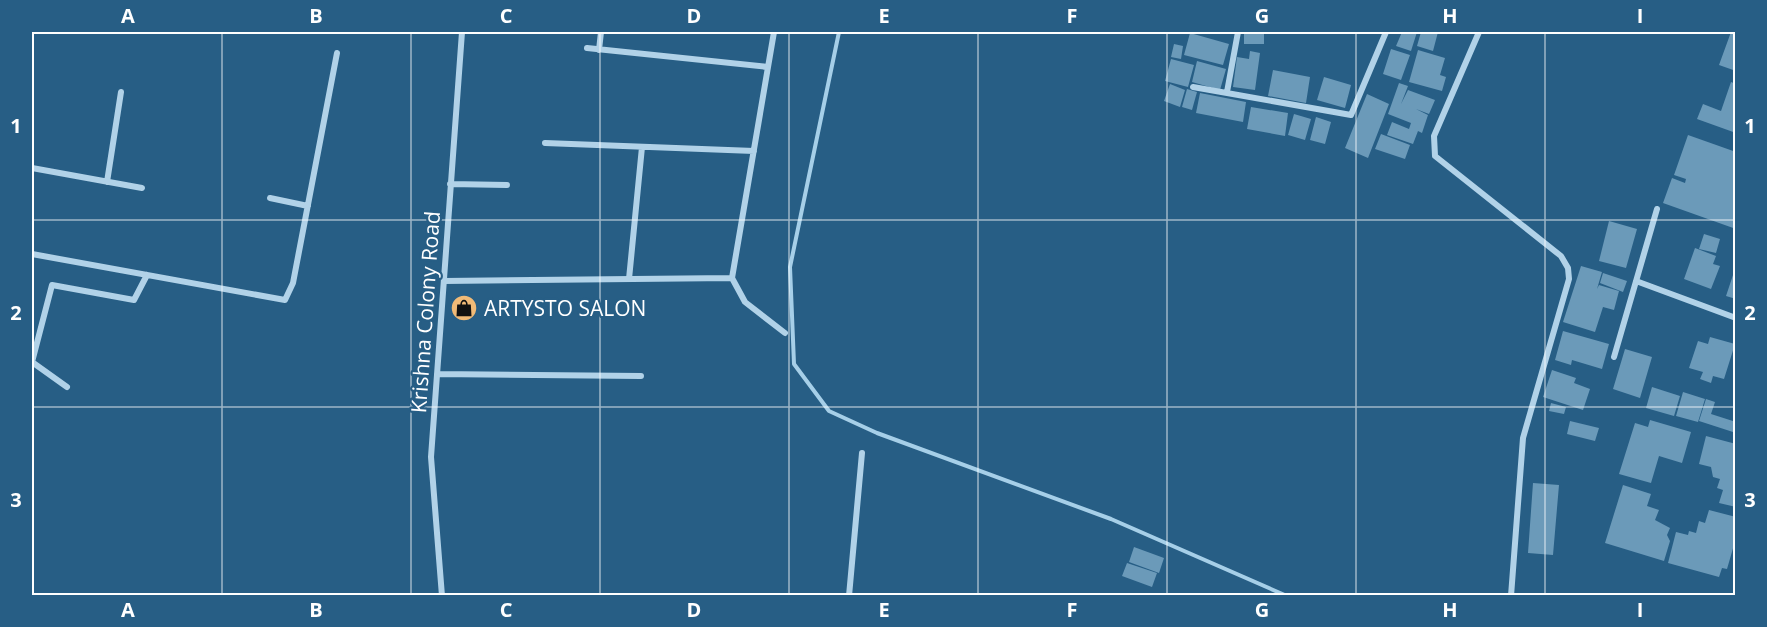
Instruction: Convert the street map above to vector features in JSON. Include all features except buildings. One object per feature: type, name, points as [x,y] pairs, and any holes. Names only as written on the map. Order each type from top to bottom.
[{"type":"street","name":"Krishna Colony Road","points":[[442,596],[431,457],[462,32]]},
{"type":"street","points":[[599,50],[601,32]]},
{"type":"street","points":[[774,32],[732,278],[745,302],[785,333]]},
{"type":"street","points":[[1227,92],[1238,32]]},
{"type":"street","points":[[1193,87],[1351,115],[1386,32]]},
{"type":"street","points":[[1479,32],[1434,136],[1435,156],[1561,256],[1568,268],[1569,279],[1523,438],[1511,596]]},
{"type":"street","points":[[587,48],[768,67]]},
{"type":"street","points":[[32,254],[285,300],[293,283],[337,53]]},
{"type":"street","points":[[107,182],[121,92]]},
{"type":"street","points":[[545,143],[754,151]]},
{"type":"street","points":[[629,279],[642,147]]},
{"type":"street","points":[[32,168],[142,188]]},
{"type":"street","points":[[450,184],[507,185]]},
{"type":"street","points":[[270,198],[308,206]]},
{"type":"street","points":[[1614,357],[1657,209]]},
{"type":"street","points":[[67,387],[32,362],[52,285],[134,300],[147,275]]},
{"type":"street","points":[[444,281],[732,278]]},
{"type":"street","points":[[1636,281],[1736,318]]},
{"type":"street","points":[[437,374],[641,376]]},
{"type":"street","points":[[849,596],[862,453]]},
{"type":"waterway","points":[[839,32],[790,267],[794,364],[829,411],[877,433],[1111,519],[1287,596]]},
{"type":"place","name":"ARTYSTO SALON","points":[[464,308]]}]
